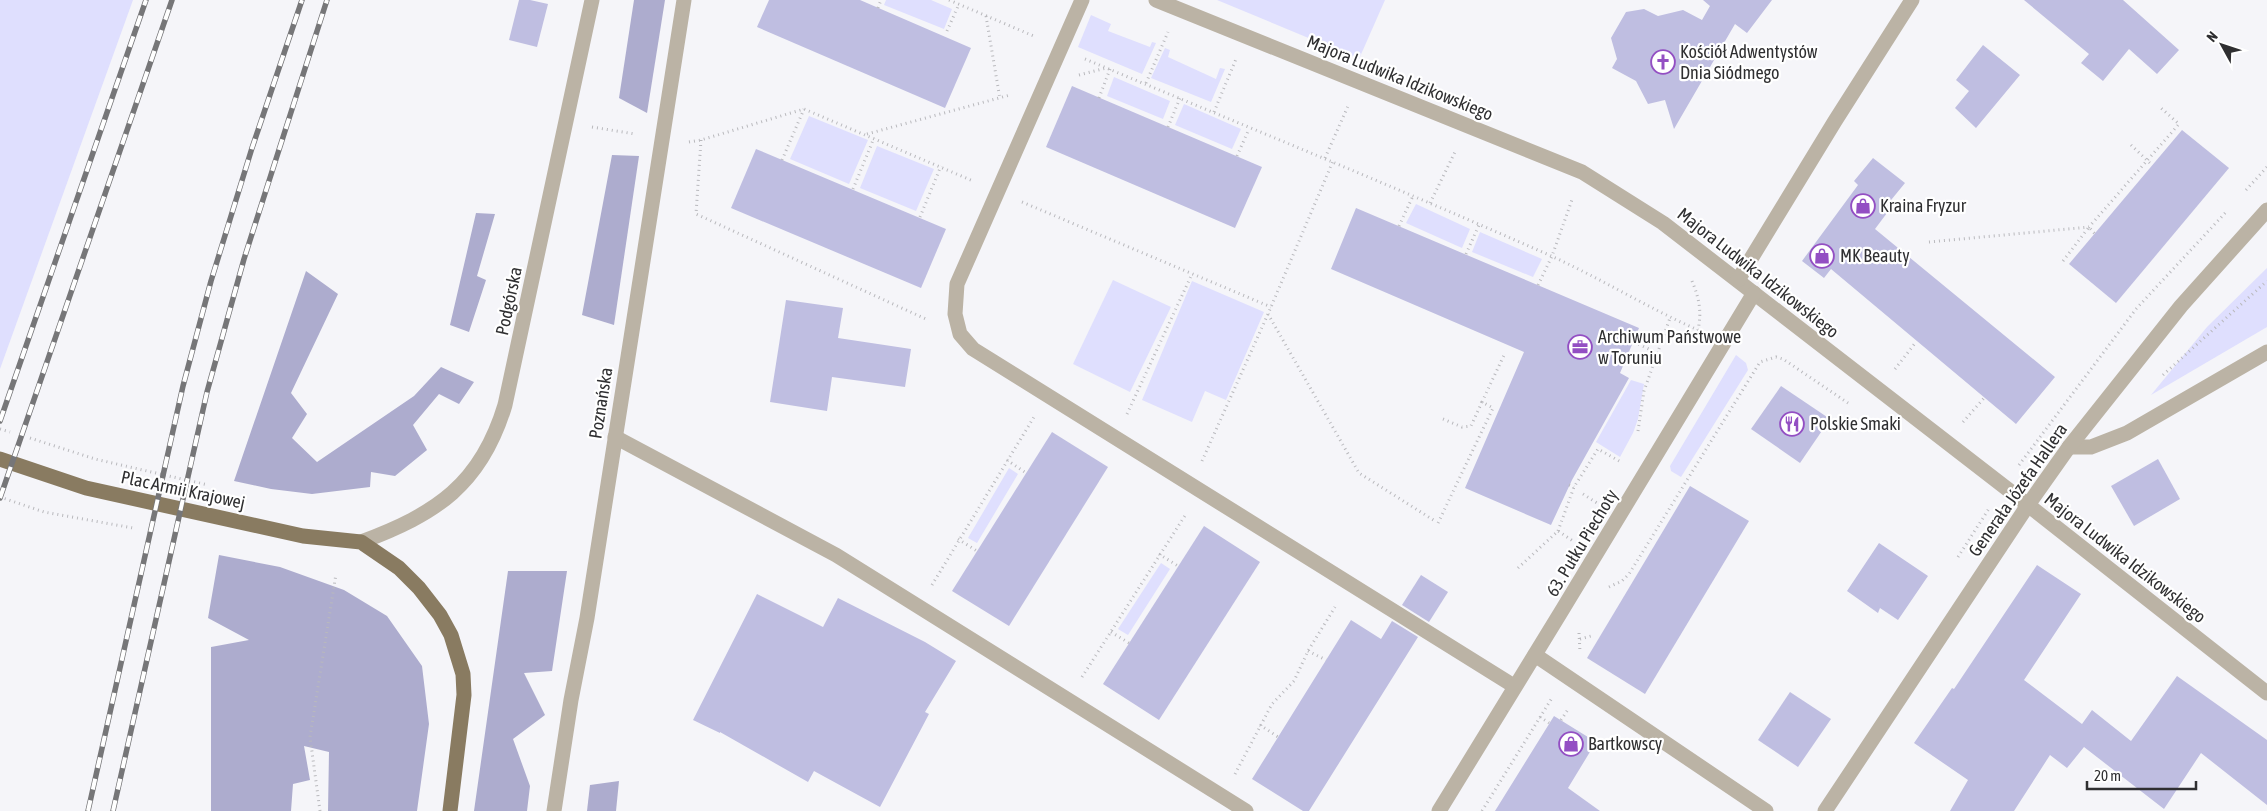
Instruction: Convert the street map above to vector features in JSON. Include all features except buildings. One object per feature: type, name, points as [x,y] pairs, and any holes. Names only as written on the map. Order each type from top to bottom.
[{"type":"main road","name":"Plac Armii Krajowej","points":[[0,459],[86,488],[303,536],[360,542]]},
{"type":"main road","points":[[360,542],[399,568],[419,588],[448,628],[458,655],[464,695],[450,811]]},
{"type":"street","name":"Podgórska","points":[[360,542],[401,526],[425,513],[448,497],[470,477],[485,455],[498,430],[592,0]]},
{"type":"street","name":"Poznańska","points":[[554,811],[684,0]]},
{"type":"street","points":[[1082,0],[957,284],[955,314],[960,334],[973,350],[1514,686]]},
{"type":"street","name":"Majora Ludwika Idzikowskiego","points":[[1156,0],[1582,172],[1663,223],[1738,280],[2267,693]]},
{"type":"street","points":[[1738,280],[1912,0]]},
{"type":"street","name":"Generała Józefa Hallera","points":[[1825,811],[2028,505],[2069,447],[2181,306],[2267,210]]},
{"type":"street","name":"63. Pułku Piechoty","points":[[1439,811],[1754,293]]},
{"type":"street","points":[[2069,447],[2091,447],[2127,433],[2267,352]]},
{"type":"street","points":[[615,436],[836,555],[1246,811]]},
{"type":"street","points":[[1535,655],[1766,811]]},
{"type":"path","points":[[878,8],[881,0]]},
{"type":"path","points":[[949,0],[1214,112],[1249,129],[1333,161],[1552,256],[1670,318],[1698,330]]},
{"type":"path","points":[[947,31],[959,4]]},
{"type":"path","points":[[1146,83],[1178,9]]},
{"type":"path","points":[[986,16],[1000,98]]},
{"type":"path","points":[[1214,112],[1245,36]]},
{"type":"path","points":[[867,134],[1046,84],[1109,69]]},
{"type":"path","points":[[1099,98],[1109,69]]},
{"type":"path","points":[[1325,158],[1358,82]]},
{"type":"path","points":[[1168,127],[1180,98]]},
{"type":"path","points":[[2063,262],[2089,227],[2179,124],[2161,108]]},
{"type":"path","points":[[782,160],[804,109]]},
{"type":"path","points":[[686,142],[701,140],[804,109],[867,134],[1271,307]]},
{"type":"path","points":[[584,126],[641,135]]},
{"type":"path","points":[[1430,204],[1468,126]]},
{"type":"path","points":[[1237,156],[1249,129]]},
{"type":"path","points":[[853,189],[874,138]]},
{"type":"path","points":[[701,140],[696,214],[960,334]]},
{"type":"path","points":[[2130,144],[2152,165]]},
{"type":"path","points":[[1068,699],[1159,554],[1196,488],[1333,161]]},
{"type":"path","points":[[920,217],[940,166]]},
{"type":"path","points":[[1538,285],[1552,256],[1582,172]]},
{"type":"path","points":[[1399,226],[1413,196]]},
{"type":"path","points":[[1466,254],[1479,225]]},
{"type":"path","points":[[2089,227],[2095,234]]},
{"type":"path","points":[[1928,242],[2089,227]]},
{"type":"path","points":[[1116,438],[1192,274]]},
{"type":"path","points":[[1685,274],[1692,281],[1699,297],[1702,314],[1698,330],[1693,339]]},
{"type":"path","points":[[2157,380],[2267,282]]},
{"type":"path","points":[[1268,314],[1359,472],[1437,522],[1493,408],[1482,402]]},
{"type":"path","points":[[1644,424],[1638,433],[1644,391],[1670,318]]},
{"type":"path","points":[[1634,342],[1657,353]]},
{"type":"path","points":[[1891,373],[1916,342]]},
{"type":"path","points":[[1443,419],[1462,427],[1470,426],[1505,353]]},
{"type":"path","points":[[1608,588],[1622,581],[1629,574],[1760,362],[1767,359],[1783,359],[1856,408]]},
{"type":"path","points":[[920,606],[958,539],[1047,395]]},
{"type":"path","points":[[1960,425],[1984,398]]},
{"type":"path","points":[[0,429],[19,435]]},
{"type":"path","points":[[28,438],[95,459],[209,485]]},
{"type":"path","points":[[1518,568],[1558,531],[1574,487],[1598,449],[1621,463]]},
{"type":"path","points":[[1616,471],[1626,456]]},
{"type":"path","points":[[1007,460],[1026,473]]},
{"type":"path","points":[[1570,485],[1574,487]]},
{"type":"path","points":[[1583,494],[1597,504]]},
{"type":"path","points":[[0,496],[44,512],[139,529]]},
{"type":"path","points":[[1593,512],[1602,496]]},
{"type":"path","points":[[1558,531],[1575,542],[1580,535]]},
{"type":"path","points":[[958,539],[977,551]]},
{"type":"path","points":[[1159,554],[1178,566]]},
{"type":"path","points":[[320,811],[310,737],[336,574]]},
{"type":"path","points":[[1223,797],[1272,704],[1294,680],[1308,651],[1349,584]]},
{"type":"path","points":[[1482,811],[1578,657],[1579,631]]},
{"type":"path","points":[[1110,632],[1129,643]]},
{"type":"path","points":[[1580,640],[1591,636]]},
{"type":"path","points":[[1308,651],[1326,660]]},
{"type":"path","points":[[1540,718],[1549,723]]},
{"type":"path","points":[[1260,725],[1278,737]]},
{"type":"shaded area","points":[[0,0],[133,0],[0,369]]},
{"type":"shaded area","points":[[634,0],[665,0],[647,113],[619,98]]},
{"type":"shaded area","points":[[886,0],[931,0],[952,9],[944,29],[884,5]]},
{"type":"shaded area","points":[[1217,0],[1385,0],[1359,59]]},
{"type":"shaded area","points":[[1091,15],[1111,24],[1108,31],[1150,47],[1152,42],[1156,43],[1142,74],[1078,47]]},
{"type":"shaded area","points":[[1165,48],[1170,50],[1168,57],[1216,79],[1220,68],[1225,69],[1211,102],[1151,78]]},
{"type":"shaded area","points":[[1114,77],[1170,101],[1163,119],[1107,96]]},
{"type":"shaded area","points":[[1184,104],[1241,129],[1232,149],[1175,125]]},
{"type":"shaded area","points":[[809,116],[868,140],[849,184],[790,159]]},
{"type":"shaded area","points":[[877,146],[934,169],[916,211],[860,188]]},
{"type":"shaded area","points":[[612,155],[639,156],[614,325],[582,315]]},
{"type":"shaded area","points":[[1416,204],[1470,229],[1462,248],[1406,223]]},
{"type":"shaded area","points":[[476,213],[495,214],[477,276],[486,280],[469,332],[450,325]]},
{"type":"shaded area","points":[[1480,232],[1542,259],[1533,277],[1472,252]]},
{"type":"shaded area","points":[[2267,268],[2267,327],[2151,395],[2207,327]]},
{"type":"shaded area","points":[[306,271],[338,294],[291,393],[307,414],[292,438],[317,462],[414,396],[441,367],[474,382],[459,404],[439,394],[413,425],[427,450],[395,476],[371,472],[370,487],[312,494],[271,489],[234,481]]},
{"type":"shaded area","points":[[1113,280],[1171,307],[1130,392],[1073,364]]},
{"type":"shaded area","points":[[1192,281],[1264,312],[1226,400],[1205,391],[1192,422],[1142,400]]},
{"type":"shaded area","points":[[1736,355],[1746,363],[1748,370],[1681,477],[1671,471],[1670,466]]},
{"type":"shaded area","points":[[1631,380],[1644,384],[1638,419],[1620,457],[1596,442]]},
{"type":"shaded area","points":[[1009,468],[1018,474],[977,543],[968,538]]},
{"type":"shaded area","points":[[219,555],[280,567],[344,590],[387,616],[422,666],[429,724],[417,811],[328,811],[329,752],[304,746],[310,780],[293,784],[291,811],[211,811],[211,647],[249,640],[208,618]]},
{"type":"shaded area","points":[[1161,563],[1170,569],[1128,635],[1118,629]]},
{"type":"shaded area","points":[[508,571],[567,571],[552,671],[524,673],[545,715],[513,739],[530,786],[527,811],[474,811]]},
{"type":"shaded area","points":[[619,781],[616,811],[587,811],[590,785]]},
{"type":"railway","points":[[0,421],[146,0]]},
{"type":"railway","points":[[0,498],[172,0]]},
{"type":"railway","points":[[88,811],[183,386],[211,281],[252,148],[302,0]]},
{"type":"railway","points":[[113,811],[207,392],[244,259],[327,0]]},
{"type":"place","name":"Kościół Adwentystów Dnia Siódmego","points":[[1663,62]]},
{"type":"place","name":"Kraina Fryzur","points":[[1863,206]]},
{"type":"place","name":"MK Beauty","points":[[1822,256]]},
{"type":"place","name":"Archiwum Państwowe w Toruniu","points":[[1580,347]]},
{"type":"place","name":"Polskie Smaki","points":[[1792,424]]},
{"type":"place","name":"Bartkowscy","points":[[1571,744]]}]
